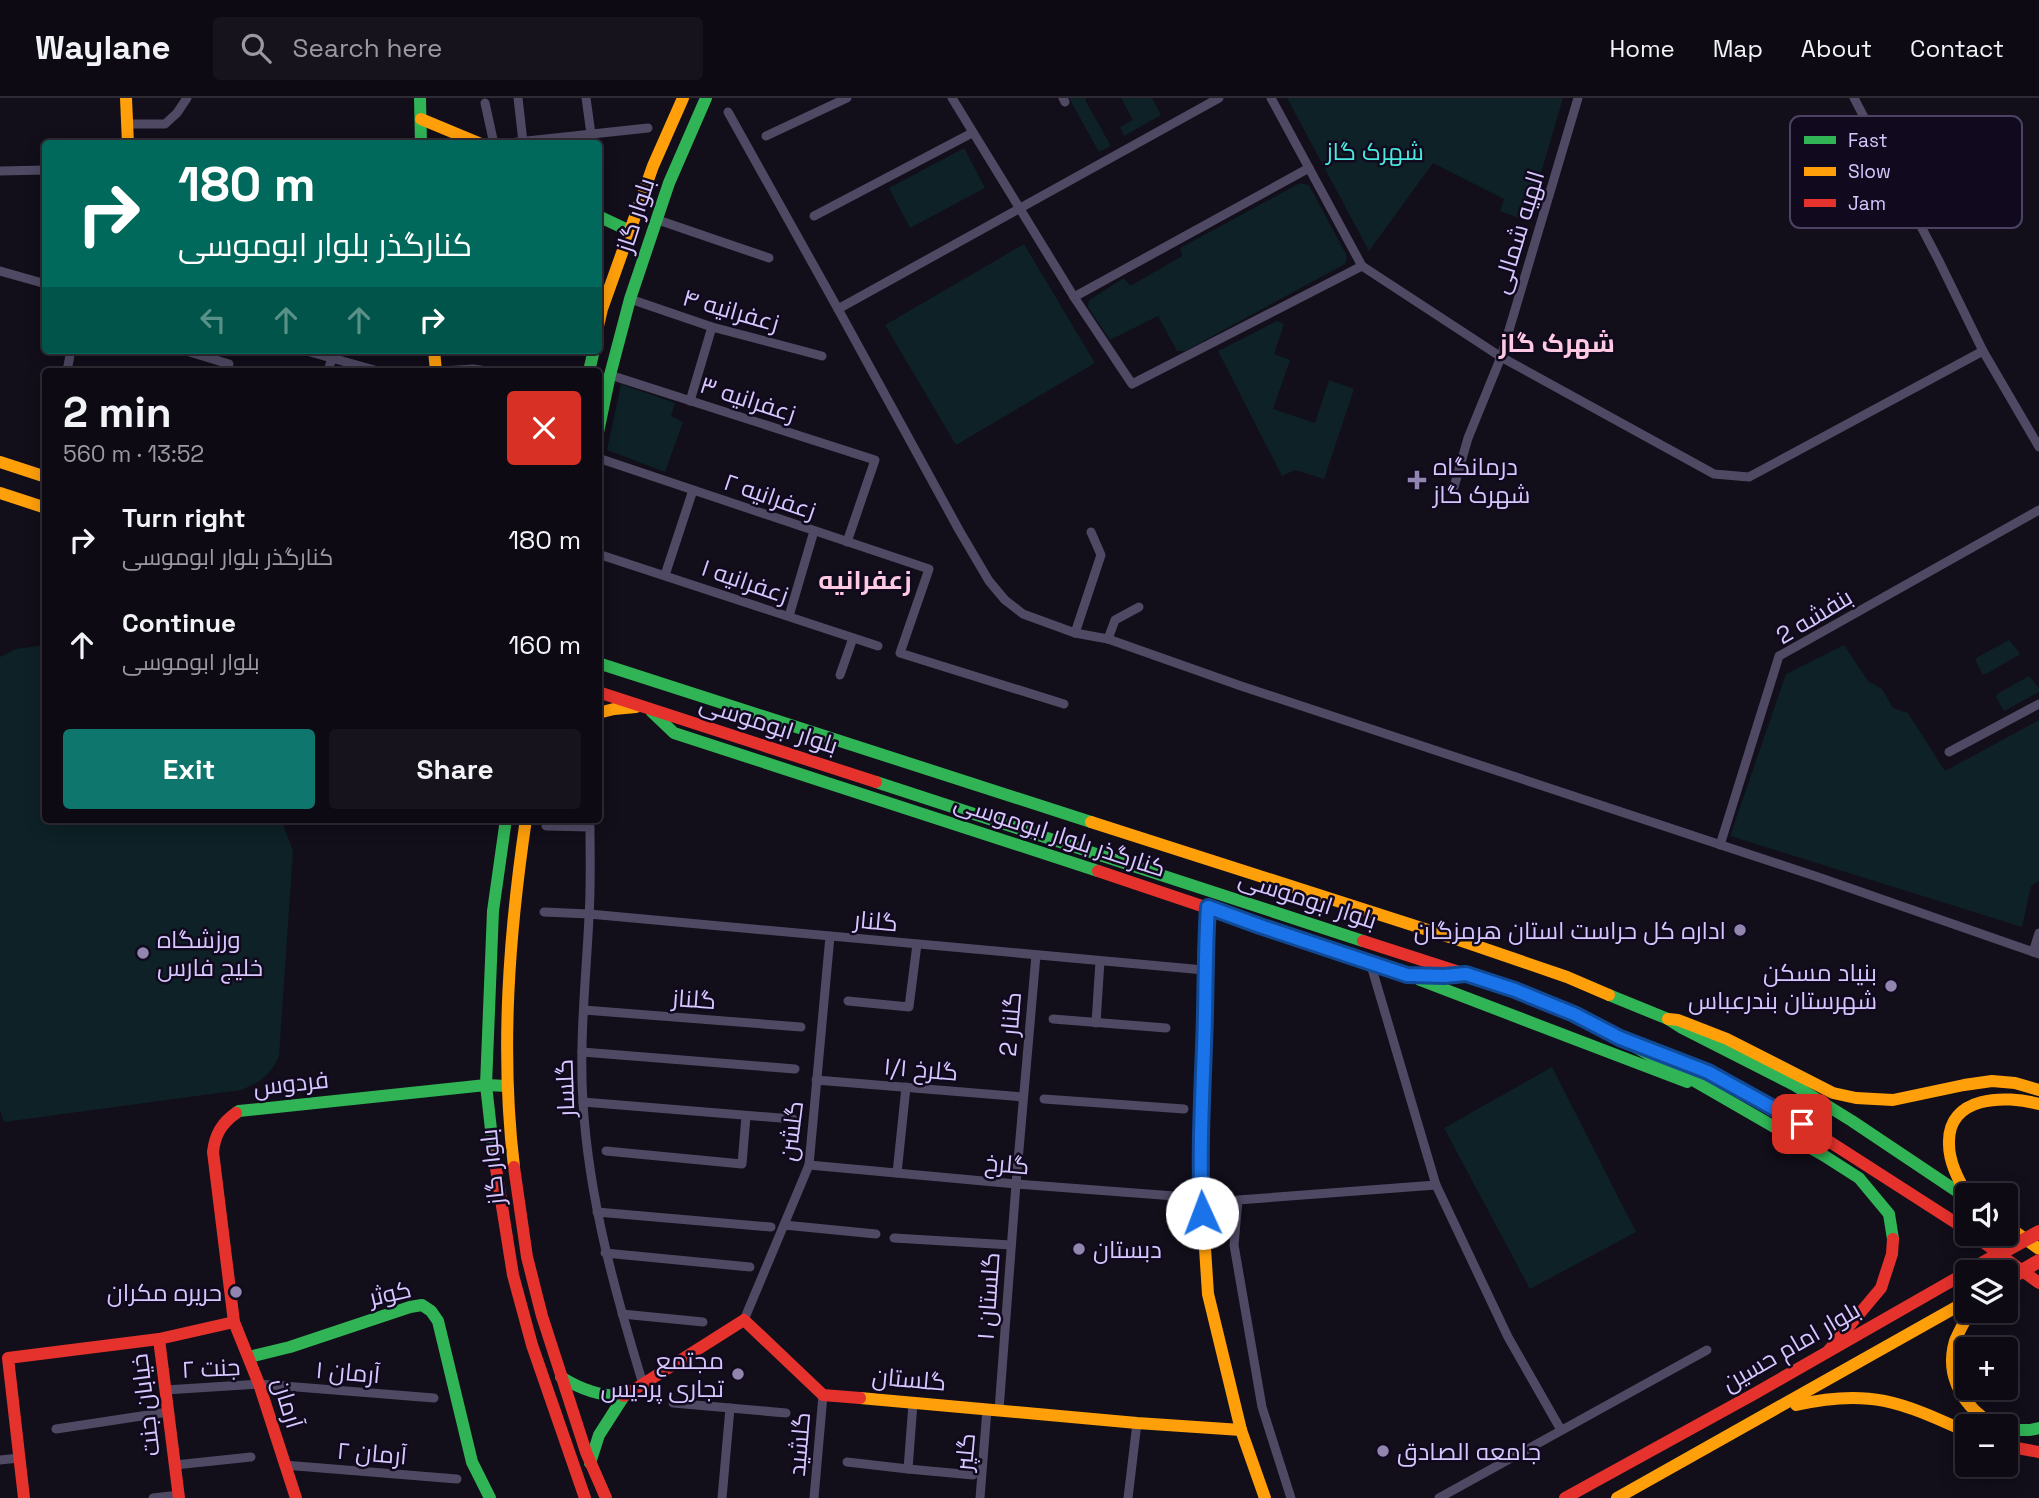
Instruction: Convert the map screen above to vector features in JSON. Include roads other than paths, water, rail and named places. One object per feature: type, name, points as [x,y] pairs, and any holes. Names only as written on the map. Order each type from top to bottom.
[{"type":"main road","points":[[125,98],[128,140]]},
{"type":"main road","points":[[420,98],[421,140]]},
{"type":"main road","points":[[602,299],[653,166],[683,98]]},
{"type":"main road","name":"بلوار گاز","points":[[602,413],[630,299],[669,183],[706,98]]},
{"type":"main road","points":[[421,118],[472,140]]},
{"type":"main road","points":[[602,218],[630,231]]},
{"type":"main road","points":[[0,462],[42,476]]},
{"type":"main road","points":[[0,493],[42,507]]},
{"type":"main road","points":[[602,655],[620,669]]},
{"type":"main road","name":"بلوار ابوموسی","points":[[602,664],[1567,977],[1668,1019],[1794,1085],[1955,1189]]},
{"type":"main road","name":"بلوار ابوموسی","points":[[602,693],[1515,990],[1574,1014],[1620,1038],[1708,1072],[1802,1124],[1955,1222]]},
{"type":"main road","points":[[602,712],[645,708]]},
{"type":"main road","name":"کنارگذر بلوار ابوموسی","points":[[645,708],[674,733],[1208,907],[1407,975],[1466,974]]},
{"type":"main road","points":[[827,766],[847,790]]},
{"type":"main road","points":[[964,811],[991,837]]},
{"type":"main road","name":"بلوار گاز","points":[[505,823],[492,921],[486,1085],[513,1275],[532,1345],[585,1498]]},
{"type":"main road","name":"بلوار گاز","points":[[525,823],[511,934],[508,989],[507,1086],[512,1155],[527,1259],[561,1377],[590,1463],[606,1498]]},
{"type":"main road","points":[[1208,907],[1204,970],[1201,1198],[1208,1294],[1241,1430],[1265,1498]]},
{"type":"main road","points":[[1407,975],[1714,1092]]},
{"type":"main road","points":[[1668,1019],[1678,1020],[1727,1039],[1824,1089],[1850,1098],[1893,1100],[1971,1083],[1992,1082],[2008,1082],[2039,1090]]},
{"type":"main road","points":[[1620,1038],[1859,1178],[1889,1214],[1893,1237],[1892,1254],[1881,1288],[1829,1350]]},
{"type":"main road","name":"فردوس","points":[[234,1322],[213,1152],[213,1140],[228,1118],[239,1111],[486,1085],[507,1086]]},
{"type":"main road","points":[[1960,1183],[1949,1150],[1951,1126],[1956,1120],[1976,1103],[1993,1098],[2021,1099],[2039,1104]]},
{"type":"main road","name":"بلوار امام حسین","points":[[1564,1498],[2039,1232]]},
{"type":"main road","points":[[2018,1234],[2039,1249]]},
{"type":"main road","points":[[1989,1246],[2039,1283]]},
{"type":"main road","points":[[2018,1273],[2039,1261]]},
{"type":"main road","name":"کوثر","points":[[249,1357],[290,1347],[422,1305],[431,1311],[438,1321],[472,1462],[490,1498]]},
{"type":"main road","name":"بلوار امام حسین","points":[[1617,1498],[1955,1308]]},
{"type":"main road","points":[[590,1463],[595,1441],[602,1427],[624,1396],[744,1320],[823,1395]]},
{"type":"main road","name":"خیابان جنت","points":[[179,1496],[159,1339],[234,1322]]},
{"type":"main road","name":"آرمان","points":[[234,1322],[259,1384],[296,1498]]},
{"type":"main road","points":[[1964,1323],[1953,1351],[1953,1372],[1964,1402],[1975,1414]]},
{"type":"main road","points":[[24,1498],[4,1358],[159,1339]]},
{"type":"main road","points":[[561,1377],[593,1395],[624,1396]]},
{"type":"main road","name":"گلستان","points":[[823,1395],[1241,1430]]},
{"type":"main road","points":[[1768,1413],[1830,1397],[1872,1398],[1909,1406],[1955,1427]]},
{"type":"main road","points":[[2018,1430],[2039,1428]]},
{"type":"main road","points":[[2018,1448],[2039,1452]]},
{"type":"street","points":[[127,124],[165,124],[187,98]]},
{"type":"street","points":[[518,98],[523,140]]},
{"type":"street","points":[[586,98],[591,134]]},
{"type":"street","points":[[952,98],[1074,297],[1132,384],[1362,266]]},
{"type":"street","points":[[838,309],[1219,98]]},
{"type":"street","points":[[1271,98],[1362,266],[1501,357],[1714,474],[1749,477],[1983,351]]},
{"type":"street","name":"الهیه شمالی","points":[[1454,487],[1468,438],[1501,357],[1577,98]]},
{"type":"street","points":[[1854,98],[1863,116]]},
{"type":"street","points":[[766,136],[840,100]]},
{"type":"street","points":[[485,103],[495,140]]},
{"type":"street","points":[[728,112],[959,530],[989,581],[1005,600],[1023,614],[1075,633],[1108,639],[1254,691],[2036,953],[2039,933]]},
{"type":"street","points":[[540,140],[648,128]]},
{"type":"street","points":[[814,216],[972,133]]},
{"type":"street","points":[[1074,297],[1309,168]]},
{"type":"street","points":[[0,172],[42,170]]},
{"type":"street","points":[[657,220],[769,258]]},
{"type":"street","points":[[1922,228],[1983,351],[2039,447]]},
{"type":"street","points":[[0,271],[42,283]]},
{"type":"street","name":"زعفرانیه ۴","points":[[630,299],[712,327],[822,356]]},
{"type":"street","points":[[690,401],[712,327]]},
{"type":"street","points":[[196,354],[229,364]]},
{"type":"street","points":[[318,354],[367,368]]},
{"type":"street","points":[[329,368],[332,358]]},
{"type":"street","name":"زعفرانیه ۳","points":[[610,375],[875,460],[847,542]]},
{"type":"street","name":"زعفرانیه ۲","points":[[602,459],[929,569],[900,653],[1064,704]]},
{"type":"street","points":[[665,575],[693,490]]},
{"type":"street","name":"بنفشه 2","points":[[1720,845],[1779,656],[2039,510]]},
{"type":"street","points":[[789,616],[814,531]]},
{"type":"street","points":[[1075,633],[1101,555],[1091,532]]},
{"type":"street","name":"زعفرانیه ۱","points":[[602,555],[878,646]]},
{"type":"street","points":[[1108,639],[1115,620],[1139,607]]},
{"type":"street","points":[[839,675],[853,638]]},
{"type":"street","points":[[1949,752],[2039,704]]},
{"type":"street","name":"گلسار","points":[[546,826],[590,827],[589,914],[583,1010],[583,1102],[605,1253],[643,1384]]},
{"type":"street","name":"گلنار","points":[[544,912],[1204,970]]},
{"type":"street","name":"گلشن","points":[[744,1320],[809,1165],[830,936]]},
{"type":"street","points":[[848,1001],[909,1007],[916,944]]},
{"type":"street","name":"گلنار 2","points":[[1016,1184],[1036,955]]},
{"type":"street","points":[[1096,1023],[1100,961]]},
{"type":"street","points":[[1370,962],[1436,1185],[1508,1337],[1561,1430]]},
{"type":"street","name":"گلناز","points":[[583,1010],[801,1027]]},
{"type":"street","points":[[1053,1020],[1166,1028]]},
{"type":"street","points":[[582,1052],[795,1069]]},
{"type":"street","name":"گلرخ ۱/۱","points":[[816,1080],[1023,1097]]},
{"type":"street","points":[[897,1173],[906,1087]]},
{"type":"street","points":[[1044,1099],[1184,1109]]},
{"type":"street","points":[[583,1102],[793,1119]]},
{"type":"street","points":[[606,1151],[742,1164],[746,1116]]},
{"type":"street","name":"گلرخ","points":[[809,1165],[1201,1198]]},
{"type":"street","name":"گلستان ۱","points":[[993,1410],[1016,1184]]},
{"type":"street","points":[[1291,1498],[1262,1407],[1234,1245],[1238,1200],[1436,1185]]},
{"type":"street","points":[[597,1212],[771,1227]]},
{"type":"street","points":[[784,1225],[876,1234]]},
{"type":"street","points":[[894,1238],[1011,1245]]},
{"type":"street","points":[[605,1253],[750,1267]]},
{"type":"street","points":[[622,1314],[703,1322]]},
{"type":"street","points":[[1439,1498],[1707,1350]]},
{"type":"street","name":"جنت ۲","points":[[165,1390],[259,1384]]},
{"type":"street","name":"آرمان ۱","points":[[259,1384],[434,1398]]},
{"type":"street","name":"گلشید","points":[[814,1498],[823,1395]]},
{"type":"street","points":[[673,1403],[786,1413]]},
{"type":"street","points":[[908,1469],[913,1403]]},
{"type":"street","points":[[722,1498],[730,1408]]},
{"type":"street","name":"گلپر","points":[[980,1498],[993,1410]]},
{"type":"street","points":[[56,1429],[168,1412]]},
{"type":"street","points":[[1128,1498],[1137,1423]]},
{"type":"street","points":[[175,1465],[251,1457]]},
{"type":"street","points":[[0,1461],[19,1458]]},
{"type":"street","points":[[847,1462],[973,1475]]},
{"type":"street","name":"آرمان ۲","points":[[284,1465],[457,1479]]},
{"type":"street","points":[[153,1498],[179,1496]]},
{"type":"place","name":"درمانگاه شهرک گاز","points":[[1417,480]]},
{"type":"place","name":"اداره کل حراست استان هرمزگان","points":[[1740,930]]},
{"type":"place","name":"ورزشگاه خلیج فارس","points":[[143,953]]},
{"type":"place","name":"بنیاد مسکن شهرستان بندرعباس","points":[[1891,986]]},
{"type":"place","name":"دبستان","points":[[1079,1249]]},
{"type":"place","name":"حریره مکران","points":[[236,1292]]},
{"type":"place","name":"مجتمع تجاری پردیس","points":[[738,1374]]},
{"type":"place","name":"جامعه الصادق","points":[[1383,1451]]},
{"type":"district","name":"شهرک گاز","points":[[1557,343]]},
{"type":"district","name":"زعفرانیه","points":[[865,580]]}]
